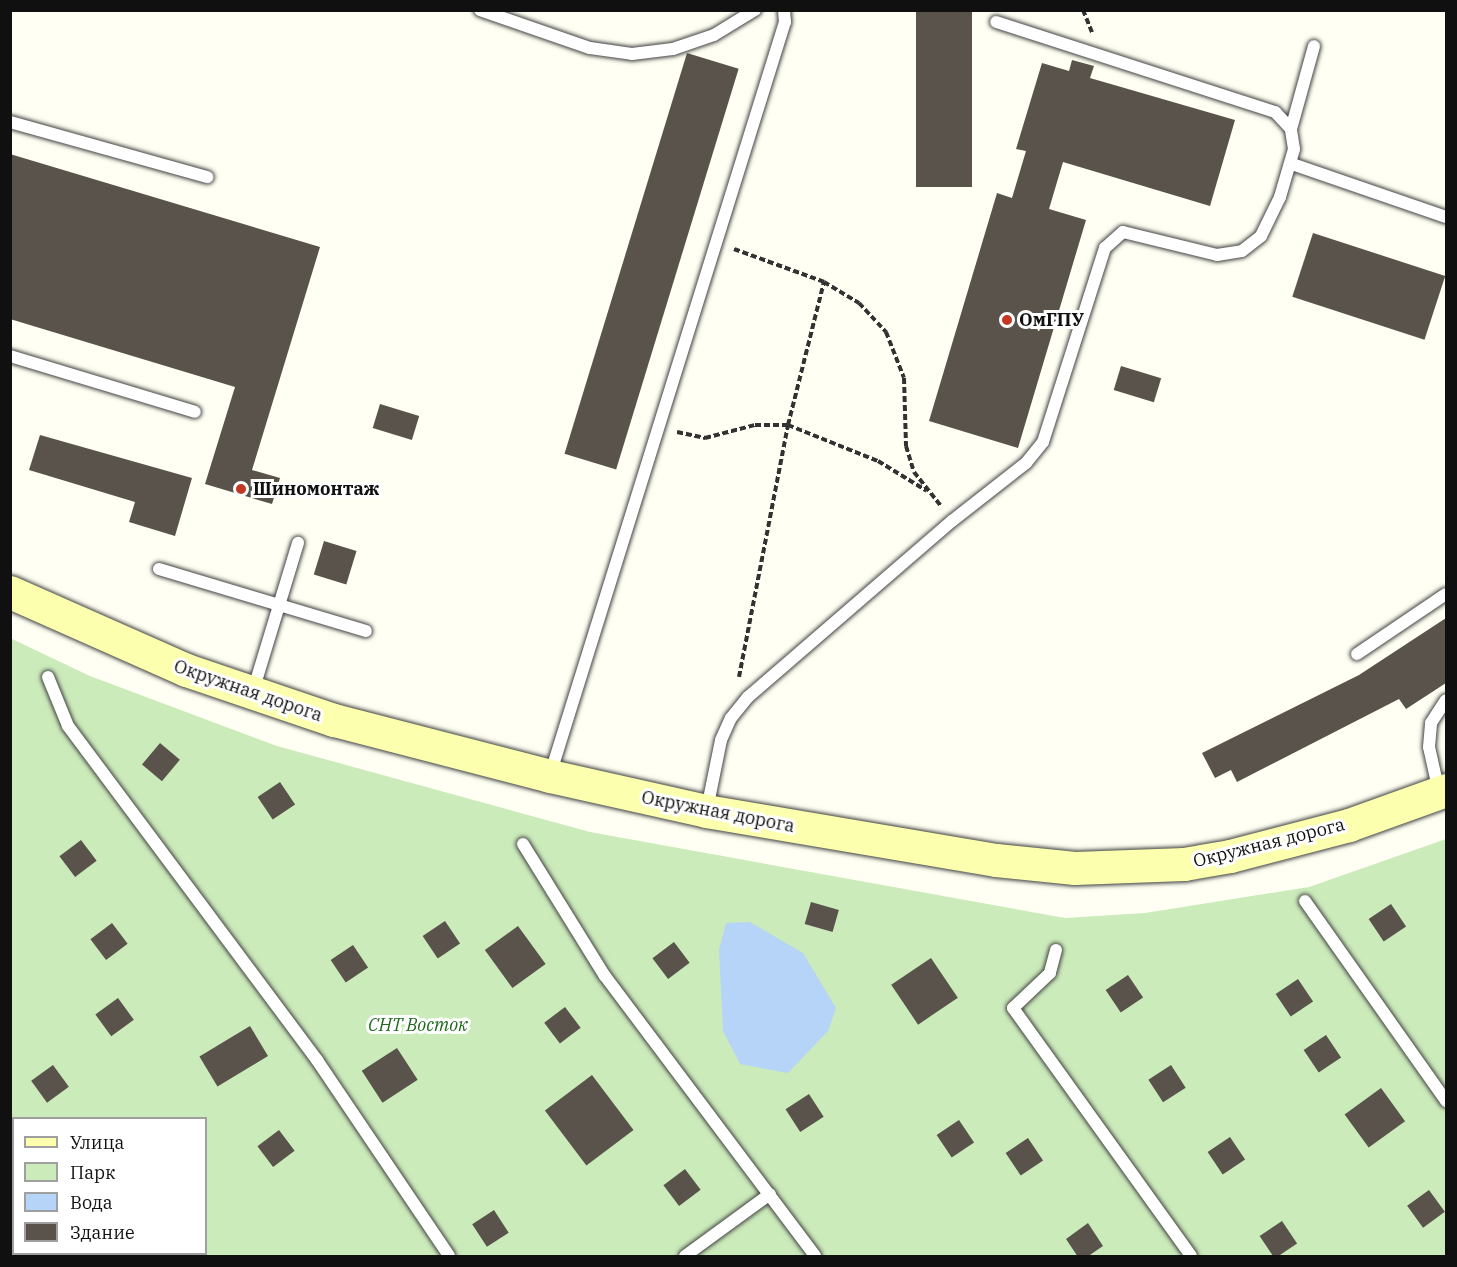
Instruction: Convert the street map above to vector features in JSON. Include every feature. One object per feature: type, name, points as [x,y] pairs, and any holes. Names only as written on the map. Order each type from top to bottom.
[{"type":"main road","name":"Окружная дорога","points":[[10,592],[144,653],[252,694],[334,720],[550,776],[706,811],[996,860],[1076,868],[1141,868],[1230,856],[1349,825],[1443,792]]},
{"type":"lane","points":[[480,10],[590,48],[632,54],[672,49],[714,35],[755,10]]},
{"type":"lane","points":[[550,776],[785,22],[784,10]]},
{"type":"lane","points":[[996,22],[1275,112],[1291,129]]},
{"type":"lane","points":[[706,811],[721,740],[731,718],[748,697],[952,521],[1026,463],[1043,442],[1105,248],[1123,232],[1217,255],[1242,251],[1261,236],[1292,164],[1291,129],[1314,46]]},
{"type":"lane","points":[[10,122],[207,177]]},
{"type":"lane","points":[[1292,164],[1446,217]]},
{"type":"lane","points":[[10,356],[195,412]]},
{"type":"lane","points":[[252,694],[298,543]]},
{"type":"lane","points":[[159,569],[366,631]]},
{"type":"lane","points":[[1357,654],[1446,594]]},
{"type":"lane","points":[[48,677],[68,726],[317,1060],[449,1257]]},
{"type":"lane","points":[[1443,792],[1429,747],[1431,723],[1446,700]]},
{"type":"lane","points":[[523,844],[605,976],[815,1257]]},
{"type":"lane","points":[[1305,901],[1446,1101]]},
{"type":"lane","points":[[1056,950],[1050,973],[1012,1008],[1191,1257]]},
{"type":"lane","points":[[685,1257],[770,1194]]},
{"type":"path","points":[[760,257],[824,282],[859,303],[886,332],[904,378],[906,446],[914,472],[952,521]]},
{"type":"path","points":[[731,718],[788,425],[824,282]]},
{"type":"path","points":[[658,428],[705,438],[754,425],[788,425],[878,461],[933,496]]},
{"type":"green space","name":"СНТ Восток","points":[[10,638],[90,676],[277,746],[590,832],[1065,918],[1145,913],[1309,887],[1446,839],[1446,1256],[11,1256]]},
{"type":"water","points":[[750,922],[803,953],[836,1008],[828,1031],[788,1073],[740,1064],[723,1031],[719,950],[726,923]]},
{"type":"building","points":[[916,10],[972,10],[972,187],[916,187]]},
{"type":"building","points":[[687,53],[739,69],[616,469],[564,454]]},
{"type":"building","name":"ОмГПУ","points":[[1072,60],[1094,66],[1090,78],[1235,120],[1210,206],[1063,162],[1049,209],[1086,220],[1018,448],[929,421],[997,193],[1012,198],[1026,151],[1016,149],[1042,63],[1069,71]]},
{"type":"building","points":[[10,154],[320,247],[252,470],[280,478],[272,504],[205,484],[235,387],[10,319]]},
{"type":"building","points":[[1313,233],[1445,276],[1424,340],[1292,297]]},
{"type":"building","points":[[1121,366],[1161,378],[1154,402],[1114,390]]},
{"type":"building","points":[[380,404],[419,416],[412,440],[373,428]]},
{"type":"building","points":[[40,435],[192,478],[175,536],[129,522],[135,502],[29,470]]},
{"type":"building","points":[[324,541],[357,551],[346,584],[314,574]]},
{"type":"building","points":[[1446,618],[1446,683],[1406,709],[1399,699],[1237,782],[1231,770],[1215,778],[1202,753],[1359,675]]},
{"type":"building","points":[[160,743],[180,760],[162,781],[142,764]]},
{"type":"building","points":[[280,782],[295,804],[273,819],[258,797]]},
{"type":"building","points":[[81,840],[97,861],[75,877],[59,856]]},
{"type":"building","points":[[811,902],[839,910],[833,932],[805,924]]},
{"type":"building","points":[[1391,904],[1406,926],[1384,941],[1369,919]]},
{"type":"building","points":[[445,921],[460,943],[438,958],[423,936]]},
{"type":"building","points":[[112,923],[128,944],[106,960],[90,939]]},
{"type":"building","points":[[518,926],[546,964],[512,988],[485,950]]},
{"type":"building","points":[[674,942],[690,963],[668,979],[652,958]]},
{"type":"building","points":[[353,945],[368,967],[346,982],[331,960]]},
{"type":"building","points":[[931,958],[958,998],[918,1025],[891,985]]},
{"type":"building","points":[[1128,975],[1143,997],[1121,1012],[1106,990]]},
{"type":"building","points":[[1298,979],[1313,1001],[1291,1016],[1276,994]]},
{"type":"building","points":[[118,998],[134,1020],[111,1036],[95,1014]]},
{"type":"building","points":[[565,1007],[581,1028],[560,1043],[544,1023]]},
{"type":"building","points":[[250,1026],[268,1056],[217,1086],[199,1056]]},
{"type":"building","points":[[1326,1035],[1341,1057],[1319,1072],[1304,1050]]},
{"type":"building","points":[[397,1048],[418,1080],[382,1103],[362,1071]]},
{"type":"building","points":[[53,1065],[69,1087],[47,1103],[31,1081]]},
{"type":"building","points":[[1171,1065],[1186,1088],[1163,1102],[1148,1080]]},
{"type":"building","points":[[592,1075],[634,1130],[586,1166],[545,1111]]},
{"type":"building","points":[[1381,1088],[1405,1121],[1369,1148],[1345,1114]]},
{"type":"building","points":[[809,1094],[824,1117],[800,1132],[786,1109]]},
{"type":"building","points":[[959,1120],[974,1142],[952,1157],[937,1135]]},
{"type":"building","points":[[279,1130],[295,1151],[273,1167],[257,1146]]},
{"type":"building","points":[[1230,1137],[1245,1159],[1223,1174],[1208,1152]]},
{"type":"building","points":[[1028,1138],[1043,1160],[1021,1175],[1006,1153]]},
{"type":"building","points":[[685,1169],[701,1190],[679,1206],[663,1185]]},
{"type":"building","points":[[1429,1190],[1445,1212],[1423,1228],[1407,1206]]},
{"type":"building","points":[[494,1210],[509,1233],[487,1247],[472,1224]]},
{"type":"building","points":[[1282,1221],[1297,1243],[1278,1256],[1273,1256],[1260,1236]]},
{"type":"building","points":[[1088,1223],[1103,1246],[1087,1257],[1078,1257],[1066,1239]]},
{"type":"place","name":"ОмГПУ","points":[[1007,320]]},
{"type":"place","name":"Шиномонтаж","points":[[241,489]]}]
